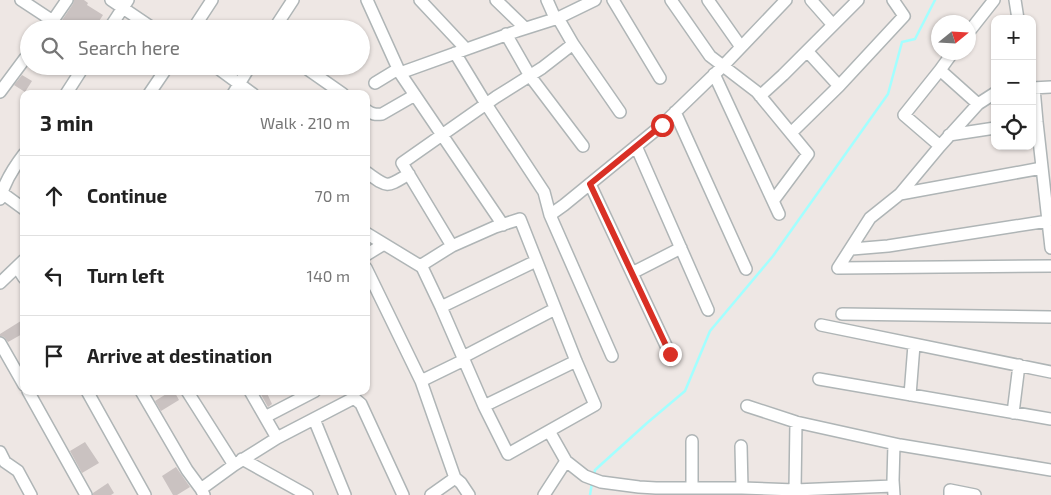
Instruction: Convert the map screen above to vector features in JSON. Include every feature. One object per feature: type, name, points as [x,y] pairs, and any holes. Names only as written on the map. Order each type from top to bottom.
[{"type":"street","points":[[21,0],[44,20]]},
{"type":"street","points":[[53,20],[67,0]]},
{"type":"street","points":[[111,0],[125,4],[144,20]]},
{"type":"street","points":[[199,20],[212,0]]},
{"type":"street","points":[[280,20],[293,0]]},
{"type":"street","points":[[367,0],[399,71],[503,225]]},
{"type":"street","points":[[420,0],[460,51],[486,104],[544,192],[550,215],[612,356]]},
{"type":"street","points":[[496,0],[525,28]]},
{"type":"street","points":[[547,0],[572,44],[620,112]]},
{"type":"street","points":[[376,83],[399,71],[556,18],[595,0]]},
{"type":"street","points":[[613,0],[660,78]]},
{"type":"street","points":[[671,0],[710,56],[756,92],[808,154],[773,201]]},
{"type":"street","points":[[708,0],[741,47]]},
{"type":"street","points":[[550,215],[590,184],[675,112],[723,66],[786,0]]},
{"type":"street","points":[[811,0],[833,25]]},
{"type":"street","points":[[760,96],[784,75],[858,0]]},
{"type":"street","points":[[791,133],[839,86],[904,16],[893,0]]},
{"type":"street","points":[[976,23],[994,0]]},
{"type":"street","points":[[1015,0],[1017,15]]},
{"type":"street","points":[[114,20],[125,4]]},
{"type":"street","points":[[506,34],[530,76],[583,146]]},
{"type":"street","points":[[452,246],[402,163],[486,104],[542,68],[572,44]]},
{"type":"street","points":[[807,52],[839,86]]},
{"type":"street","points":[[940,146],[904,115],[947,60]]},
{"type":"street","points":[[0,92],[20,65]]},
{"type":"street","points":[[940,70],[978,104]]},
{"type":"street","points":[[714,74],[779,214]]},
{"type":"street","points":[[69,90],[78,75]]},
{"type":"street","points":[[152,90],[162,75]]},
{"type":"street","points":[[223,75],[236,89],[245,75]]},
{"type":"street","points":[[316,75],[337,90]]},
{"type":"street","points":[[1036,88],[1051,87]]},
{"type":"street","points":[[370,112],[376,115],[382,114],[414,95]]},
{"type":"street","points":[[991,96],[978,104],[949,135],[900,194],[870,218],[852,249],[838,268],[1051,266]]},
{"type":"street","points":[[675,112],[746,269]]},
{"type":"street","points":[[949,135],[991,129]]},
{"type":"street","points":[[1036,130],[1048,195],[1051,247]]},
{"type":"street","points":[[1039,141],[1051,139]]},
{"type":"street","points":[[636,146],[708,310]]},
{"type":"street","points":[[20,159],[1,194],[20,206]]},
{"type":"street","points":[[900,194],[1042,168]]},
{"type":"street","points":[[370,176],[387,185],[408,174]]},
{"type":"street","points":[[590,184],[670,354]]},
{"type":"street","points":[[370,235],[420,266],[422,267],[484,406],[508,454],[595,404],[520,219],[452,246],[420,266]]},
{"type":"street","points":[[852,249],[888,246],[1048,221]]},
{"type":"street","points":[[370,253],[384,244]]},
{"type":"street","points":[[632,273],[681,248]]},
{"type":"street","points":[[441,307],[536,261]]},
{"type":"street","points":[[0,283],[20,264]]},
{"type":"street","points":[[370,276],[421,381],[455,478],[461,483],[468,495]]},
{"type":"street","points":[[421,381],[555,309]]},
{"type":"street","points":[[842,314],[1051,317]]},
{"type":"street","points":[[821,325],[1051,372]]},
{"type":"street","points":[[0,343],[20,378]]},
{"type":"street","points":[[910,395],[914,345]]},
{"type":"street","points":[[484,406],[576,361]]},
{"type":"street","points":[[1013,413],[1019,365]]},
{"type":"street","points":[[818,379],[1051,419]]},
{"type":"street","points":[[30,395],[86,495]]},
{"type":"street","points":[[89,395],[145,495]]},
{"type":"street","points":[[143,395],[186,470],[202,492],[238,462],[277,438],[354,398],[362,404],[403,495]]},
{"type":"street","points":[[190,395],[238,462],[307,495]]},
{"type":"street","points":[[252,395],[277,438]]},
{"type":"street","points":[[265,416],[307,395]]},
{"type":"street","points":[[747,406],[796,422],[894,444],[1051,470]]},
{"type":"street","points":[[314,418],[345,495]]},
{"type":"street","points":[[794,490],[796,422]]},
{"type":"street","points":[[549,431],[566,461],[585,476],[601,482],[639,487],[894,491],[894,444]]},
{"type":"street","points":[[692,441],[692,488]]},
{"type":"street","points":[[741,446],[748,490]]},
{"type":"street","points":[[0,452],[6,462],[18,471],[31,495]]},
{"type":"street","points":[[544,495],[566,461]]},
{"type":"street","points":[[431,495],[455,478]]},
{"type":"street","points":[[950,495],[950,490],[975,495]]},
{"type":"building","points":[[74,0],[84,0],[88,3],[87,5],[103,15],[100,20],[62,20]]},
{"type":"building","points":[[22,75],[32,81],[26,90],[22,90],[14,85]]},
{"type":"building","points":[[20,322],[20,335],[8,342],[0,334]]},
{"type":"building","points":[[165,395],[176,395],[179,400],[161,411],[155,401]]},
{"type":"building","points":[[261,395],[268,395],[272,404],[268,407]]},
{"type":"building","points":[[85,442],[99,463],[82,473],[70,451]]},
{"type":"building","points":[[176,467],[190,487],[177,495],[173,495],[162,476]]},
{"type":"building","points":[[108,483],[114,493],[111,495],[93,495],[93,493]]},
{"type":"waterway","points":[[594,476],[595,470],[685,391],[710,331],[773,256],[888,94],[902,42],[915,39],[935,0]]},
{"type":"waterway","points":[[590,495],[592,483]]},
{"type":"route","points":[[662,125],[590,184],[670,354]]}]
